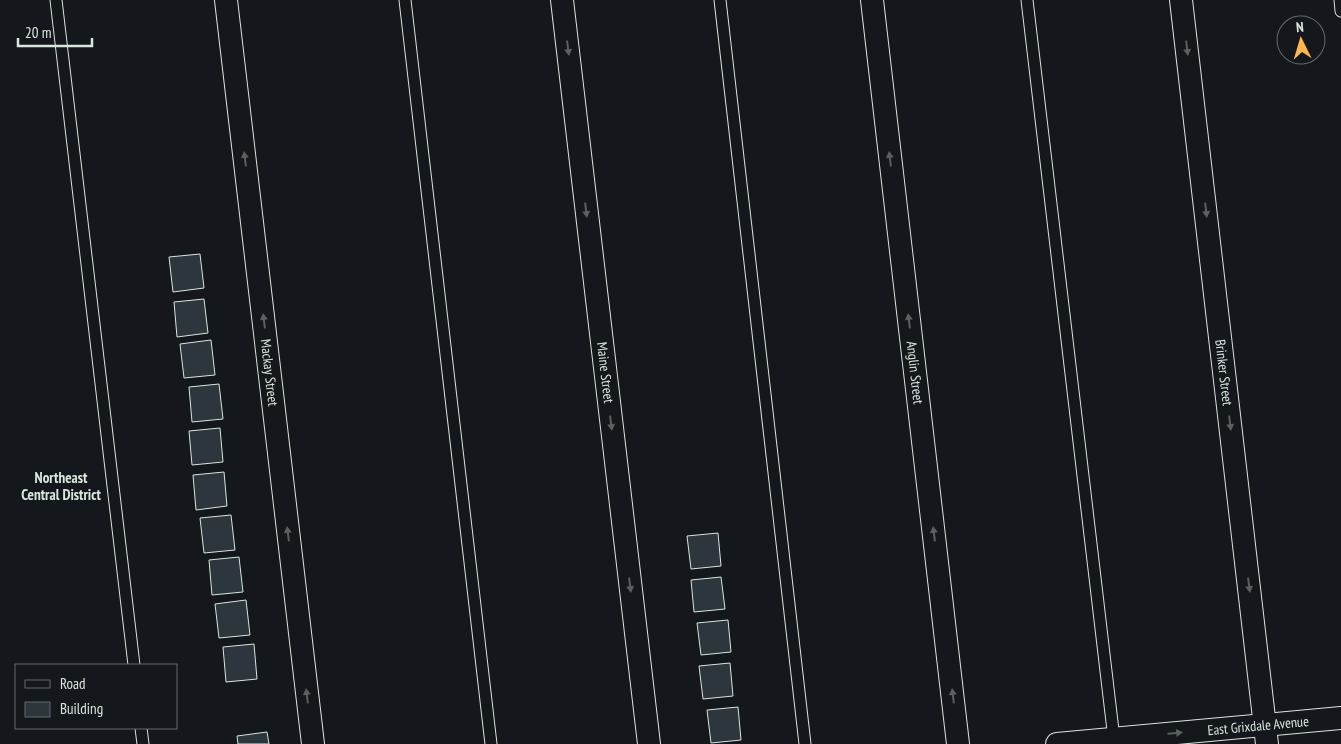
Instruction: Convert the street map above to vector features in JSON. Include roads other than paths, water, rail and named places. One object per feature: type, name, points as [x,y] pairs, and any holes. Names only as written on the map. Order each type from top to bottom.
[{"type":"street","name":"Mackay Street","points":[[226,0],[313,744]]},
{"type":"street","name":"Maine Street","points":[[562,0],[649,744]]},
{"type":"street","name":"Anglin Street","points":[[872,0],[958,744]]},
{"type":"street","name":"Brinker Street","points":[[1181,0],[1266,735]]},
{"type":"street","name":"East Grixdale Avenue","points":[[1057,744],[1114,739],[1266,735],[1341,718]]},
{"type":"lane","points":[[56,0],[134,664]]},
{"type":"lane","points":[[405,0],[491,744]]},
{"type":"lane","points":[[720,0],[805,744]]},
{"type":"lane","points":[[1027,0],[1114,739]]},
{"type":"lane","points":[[1340,0],[1341,11]]},
{"type":"lane","points":[[141,729],[143,744]]},
{"type":"district","name":"Northeast Central District","points":[[61,486]]}]
